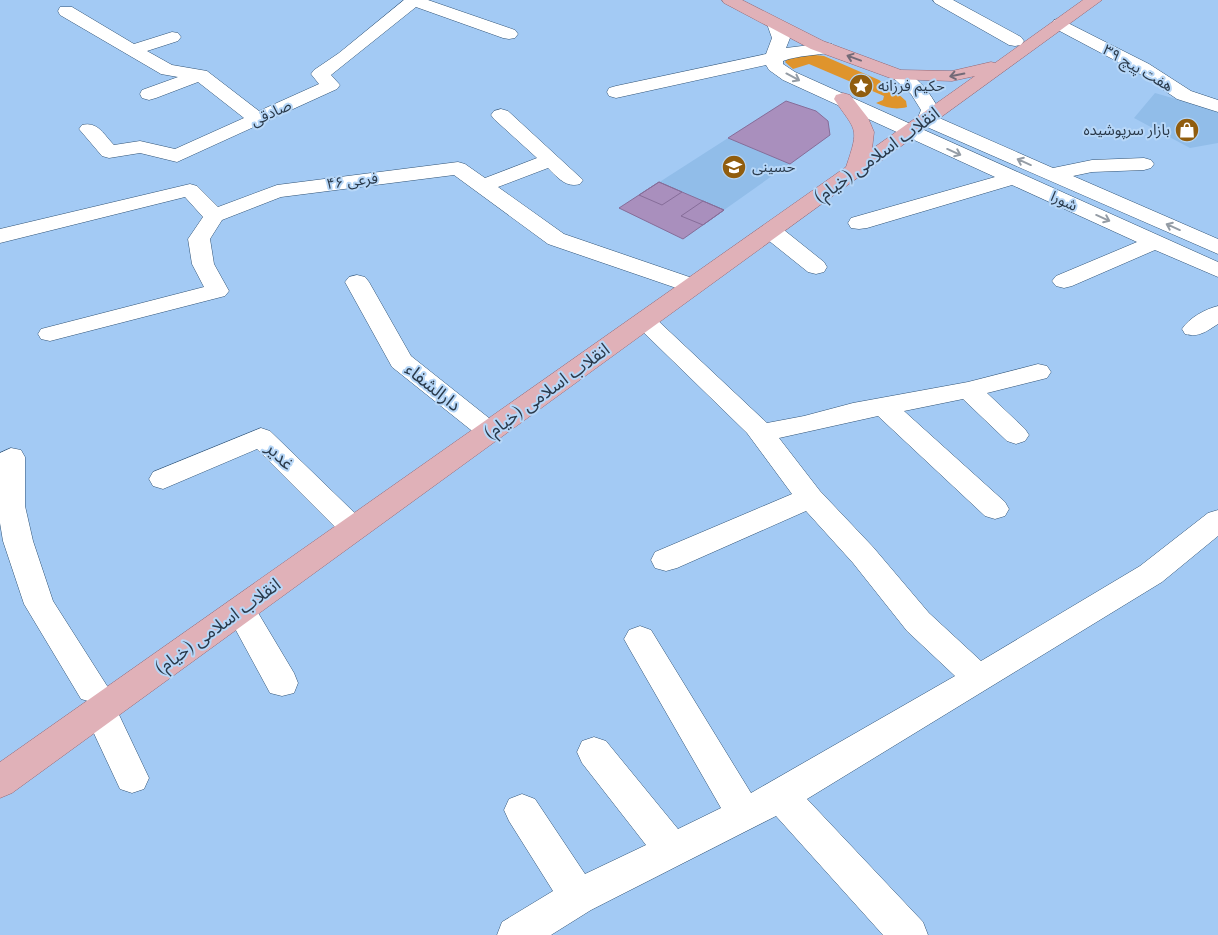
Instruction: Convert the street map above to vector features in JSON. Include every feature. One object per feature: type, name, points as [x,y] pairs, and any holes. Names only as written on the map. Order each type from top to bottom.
[{"type":"main road","points":[[730,0],[826,48],[899,75],[952,76],[1005,64]]},
{"type":"main road","name":"انقلاب اسلامی (خیام)","points":[[0,782],[96,699],[240,610],[1094,0]]},
{"type":"main road","points":[[843,99],[862,122],[866,134],[855,171]]},
{"type":"street","points":[[414,0],[510,34]]},
{"type":"street","name":"صادقی","points":[[178,156],[331,85],[320,74],[341,62],[414,0]]},
{"type":"street","points":[[941,0],[1015,41]]},
{"type":"street","points":[[66,11],[167,70],[201,75],[258,118]]},
{"type":"street","points":[[775,24],[781,38],[773,58],[775,66],[789,76],[843,99],[918,126],[930,110],[924,97],[914,86],[899,75]]},
{"type":"street","name":"هفت پیچ ۳۹","points":[[1060,24],[1143,68],[1184,95],[1218,106]]},
{"type":"street","points":[[132,50],[172,37]]},
{"type":"street","points":[[616,92],[773,58],[793,51],[826,48]]},
{"type":"street","points":[[149,94],[201,75]]},
{"type":"street","points":[[501,115],[549,161],[572,180]]},
{"type":"street","name":"شورا","points":[[918,126],[1052,174],[1218,247]]},
{"type":"street","name":"شورا","points":[[918,126],[1012,178],[1218,270]]},
{"type":"street","points":[[50,334],[217,291],[203,264],[199,239],[214,216],[190,190],[178,156],[140,147],[109,152],[89,129]]},
{"type":"street","points":[[483,186],[549,161]]},
{"type":"street","points":[[1052,174],[1092,166],[1144,164]]},
{"type":"street","name":"فرعی ۴۶","points":[[214,216],[276,191],[458,168],[556,239],[693,286]]},
{"type":"street","points":[[859,223],[1012,178]]},
{"type":"street","points":[[0,236],[190,190]]},
{"type":"street","points":[[771,231],[816,267]]},
{"type":"street","points":[[1064,281],[1155,242]]},
{"type":"street","name":"دارالشفاء","points":[[357,282],[401,361],[490,432]]},
{"type":"street","points":[[1194,329],[1218,313]]},
{"type":"street","points":[[645,321],[760,433],[810,498],[863,554],[918,622],[979,679]]},
{"type":"street","points":[[760,433],[804,425],[853,412],[968,390],[1038,372]]},
{"type":"street","points":[[968,390],[1016,435]]},
{"type":"street","points":[[884,407],[995,509]]},
{"type":"street","name":"غدیر","points":[[163,479],[261,437],[354,529]]},
{"type":"street","points":[[10,457],[11,506],[9,544],[39,604],[96,699],[132,778]]},
{"type":"street","points":[[666,560],[810,498]]},
{"type":"street","points":[[516,935],[578,897],[781,796],[979,679],[1151,574],[1218,520]]},
{"type":"street","points":[[240,610],[282,683]]},
{"type":"street","points":[[640,639],[744,814]]},
{"type":"street","points":[[594,752],[672,850]]},
{"type":"street","points":[[781,796],[909,935]]},
{"type":"street","points":[[522,810],[578,897]]},
{"type":"shaded area","name":"حکیم فرزانه","points":[[807,54],[824,56],[879,80],[906,101],[907,107],[895,108],[880,105],[876,103],[883,100],[884,96],[809,64],[793,69],[785,62],[788,58]]},
{"type":"shaded area","name":"بازار سرپوشیده","points":[[1155,93],[1218,111],[1218,143],[1190,148],[1134,118]]},
{"type":"shaded area","name":"حسینی","points":[[786,101],[816,111],[828,121],[830,135],[683,239],[619,208]]},
{"type":"building","points":[[786,101],[816,111],[828,121],[830,135],[790,164],[728,138]]},
{"type":"building","points":[[659,182],[724,210],[683,239],[619,208]]},
{"type":"building","points":[[659,182],[682,192],[662,205],[639,195]]},
{"type":"building","points":[[703,201],[724,210],[703,225],[681,216]]},
{"type":"place","name":"حکیم فرزانه","points":[[861,86]]},
{"type":"place","name":"بازار سرپوشیده","points":[[1187,130]]},
{"type":"place","name":"حسینی","points":[[734,167]]}]
